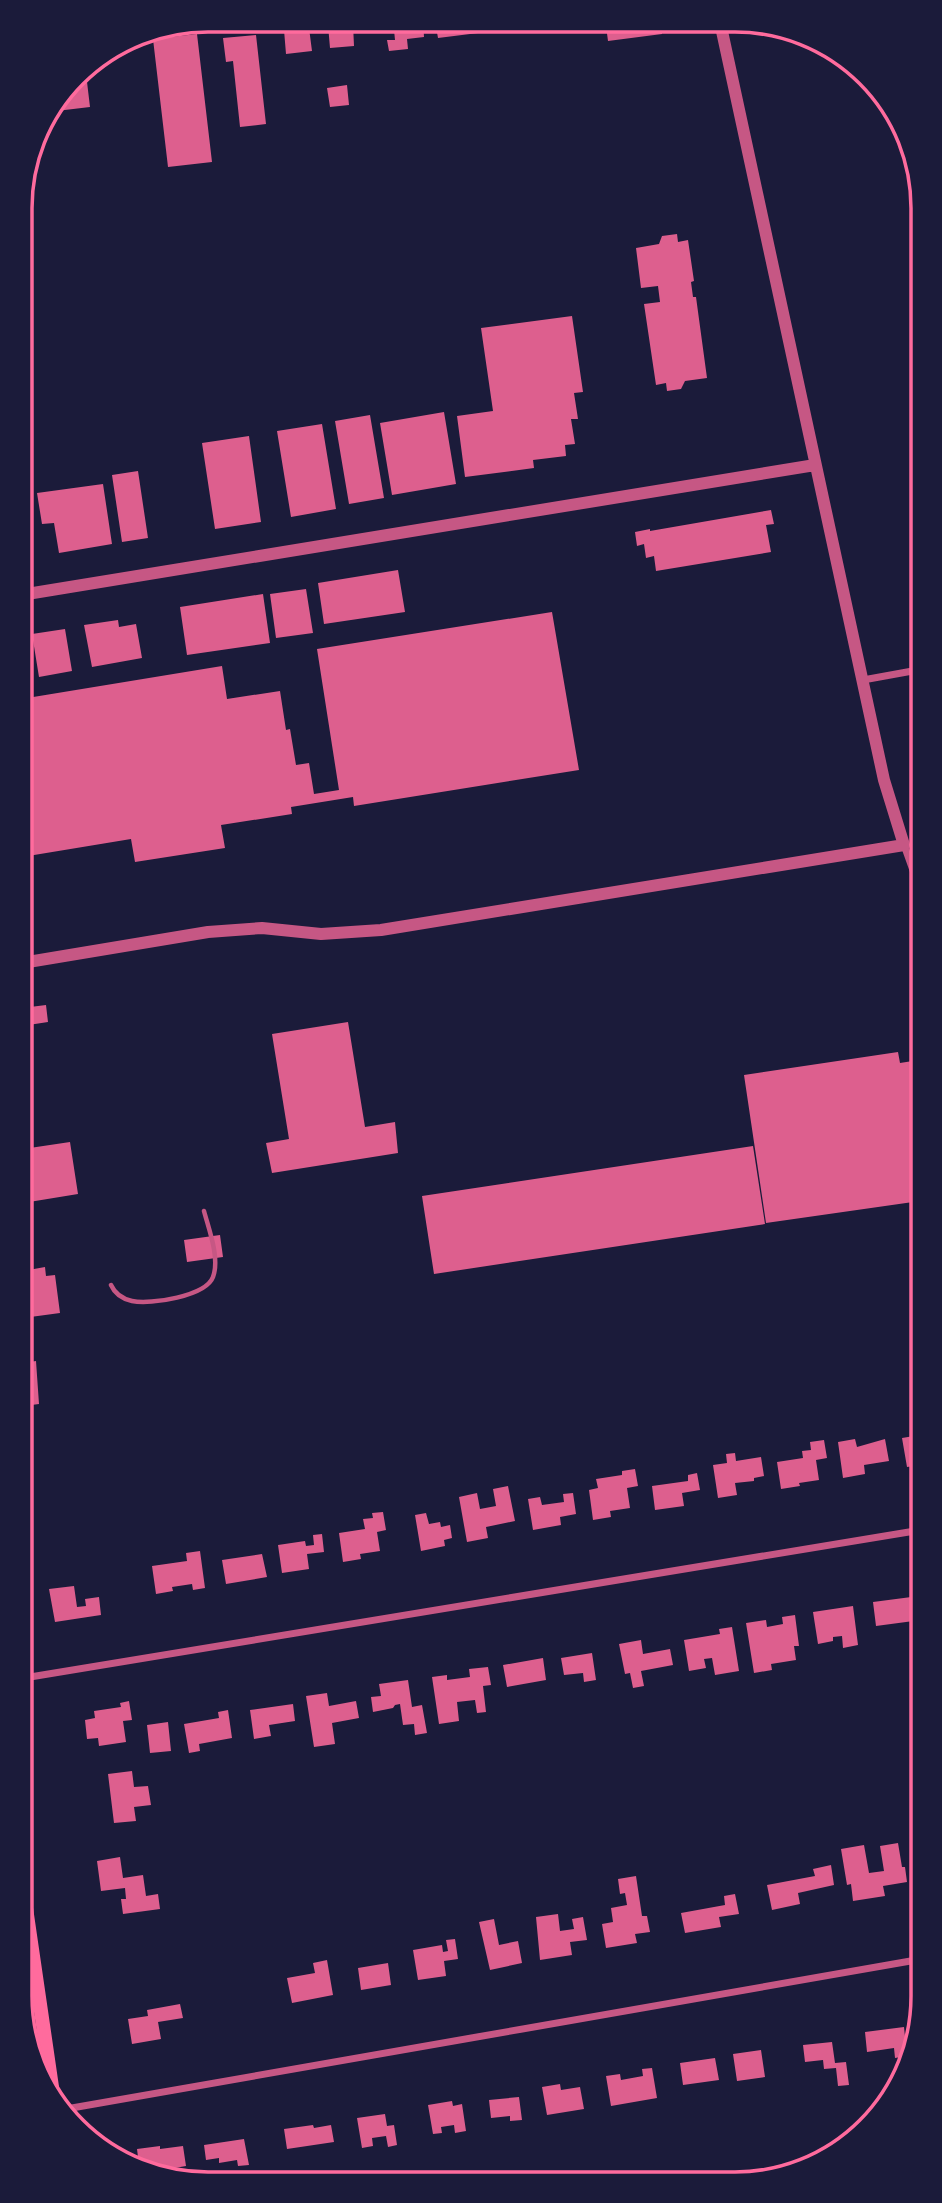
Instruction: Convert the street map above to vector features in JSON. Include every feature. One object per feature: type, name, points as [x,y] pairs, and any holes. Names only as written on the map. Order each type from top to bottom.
[{"type":"main road","points":[[32,1949],[50,2074]]},
{"type":"street","points":[[722,32],[884,780],[911,864]]},
{"type":"street","points":[[32,593],[815,465]]},
{"type":"street","points":[[863,680],[911,671]]},
{"type":"street","points":[[32,961],[215,931],[262,928],[321,933],[382,930],[904,845]]},
{"type":"street","points":[[32,1677],[910,1532]]},
{"type":"street","points":[[72,2108],[910,1961]]},
{"type":"lane","points":[[111,1285],[120,1297],[142,1302],[194,1293],[207,1287],[214,1273],[214,1259],[204,1212]]},
{"type":"building","points":[[284,32],[310,32],[312,51],[286,54]]},
{"type":"building","points":[[329,32],[353,32],[354,46],[330,48]]},
{"type":"building","points":[[394,32],[424,32],[424,37],[407,39],[408,49],[389,51],[387,40],[395,40]]},
{"type":"building","points":[[437,32],[486,32],[438,38]]},
{"type":"building","points":[[607,32],[662,32],[662,34],[608,41]]},
{"type":"building","points":[[197,34],[212,162],[168,167],[153,40]]},
{"type":"building","points":[[256,35],[266,124],[240,127],[233,61],[226,62],[223,38]]},
{"type":"building","points":[[87,79],[90,107],[61,110]]},
{"type":"building","points":[[347,85],[349,105],[330,107],[327,88]]},
{"type":"building","points":[[677,234],[678,242],[688,240],[694,281],[691,282],[693,297],[696,297],[707,378],[685,381],[681,389],[667,391],[666,383],[656,385],[644,304],[660,302],[658,286],[641,288],[636,248],[659,244],[662,236]]},
{"type":"building","points":[[572,316],[583,392],[574,393],[578,419],[571,419],[575,444],[565,445],[566,456],[533,460],[534,468],[465,477],[457,416],[493,411],[481,328]]},
{"type":"building","points":[[444,412],[456,484],[392,495],[380,423]]},
{"type":"building","points":[[370,415],[384,498],[349,504],[335,421]]},
{"type":"building","points":[[322,424],[336,509],[291,517],[277,431]]},
{"type":"building","points":[[249,436],[261,522],[215,529],[202,443]]},
{"type":"building","points":[[138,471],[148,538],[122,542],[112,475]]},
{"type":"building","points":[[103,484],[112,544],[59,553],[54,523],[42,524],[37,493]]},
{"type":"building","points":[[771,510],[774,524],[766,525],[771,552],[656,571],[654,556],[646,558],[644,544],[637,546],[635,532]]},
{"type":"building","points":[[398,570],[405,612],[324,624],[318,583]]},
{"type":"building","points":[[306,589],[313,633],[276,638],[270,594]]},
{"type":"building","points":[[263,594],[270,643],[187,655],[180,607]]},
{"type":"building","points":[[552,612],[579,770],[354,806],[353,797],[291,807],[292,814],[221,825],[225,848],[135,862],[131,839],[32,855],[32,697],[222,666],[227,699],[280,691],[286,730],[290,729],[296,765],[309,763],[314,794],[339,790],[317,649]]},
{"type":"building","points":[[118,620],[119,627],[136,624],[142,658],[92,667],[84,625]]},
{"type":"building","points":[[65,629],[72,671],[39,677],[32,634]]},
{"type":"building","points":[[46,1005],[48,1022],[32,1024],[32,1007]]},
{"type":"building","points":[[348,1022],[365,1127],[395,1122],[398,1153],[272,1173],[266,1143],[289,1139],[272,1034]]},
{"type":"building","points":[[898,1052],[900,1063],[911,1061],[910,1202],[766,1223],[744,1075]]},
{"type":"building","points":[[70,1142],[78,1194],[32,1202],[32,1148]]},
{"type":"building","points":[[753,1146],[765,1224],[434,1274],[422,1196]]},
{"type":"building","points":[[220,1235],[223,1257],[187,1262],[184,1240]]},
{"type":"building","points":[[45,1267],[46,1276],[55,1275],[60,1313],[32,1317],[32,1269]]},
{"type":"building","points":[[36,1361],[39,1404],[32,1405],[32,1362]]},
{"type":"building","points":[[910,1437],[910,1467],[907,1467],[902,1438]]},
{"type":"building","points":[[855,1439],[857,1447],[885,1439],[889,1461],[864,1465],[865,1474],[843,1478],[838,1442]]},
{"type":"building","points":[[824,1440],[827,1458],[816,1460],[819,1480],[781,1489],[777,1462],[803,1458],[802,1451],[811,1450],[810,1442]]},
{"type":"building","points":[[735,1453],[736,1461],[761,1457],[764,1476],[754,1478],[754,1481],[735,1483],[737,1495],[718,1498],[713,1465],[727,1463],[726,1454]]},
{"type":"building","points":[[635,1469],[638,1486],[627,1488],[630,1508],[610,1511],[611,1517],[593,1520],[589,1490],[598,1488],[596,1479],[622,1475],[622,1471]]},
{"type":"building","points":[[697,1473],[700,1490],[682,1493],[684,1506],[655,1510],[652,1486],[688,1481],[688,1475]]},
{"type":"building","points":[[508,1486],[515,1521],[486,1527],[488,1538],[467,1542],[459,1497],[477,1493],[480,1509],[496,1506],[493,1489]]},
{"type":"building","points":[[573,1493],[576,1514],[560,1517],[561,1525],[533,1530],[528,1499],[540,1497],[542,1505],[564,1502],[563,1494]]},
{"type":"building","points":[[383,1512],[386,1530],[377,1532],[380,1551],[360,1554],[361,1559],[343,1562],[339,1533],[365,1529],[363,1519],[373,1518],[372,1513]]},
{"type":"building","points":[[426,1513],[429,1524],[440,1522],[441,1527],[450,1525],[452,1538],[444,1540],[445,1546],[421,1551],[415,1515]]},
{"type":"building","points":[[322,1534],[324,1552],[307,1554],[309,1569],[282,1573],[278,1545],[305,1541],[306,1546],[314,1545],[313,1535]]},
{"type":"building","points":[[200,1551],[205,1588],[193,1590],[192,1584],[172,1587],[173,1591],[156,1594],[152,1566],[187,1561],[186,1553]]},
{"type":"building","points":[[262,1554],[267,1577],[226,1584],[222,1560]]},
{"type":"building","points":[[74,1586],[77,1607],[86,1606],[85,1599],[99,1597],[101,1615],[55,1622],[49,1589]]},
{"type":"building","points":[[910,1597],[910,1621],[876,1626],[873,1602]]},
{"type":"building","points":[[853,1606],[858,1645],[843,1648],[842,1636],[818,1644],[813,1612]]},
{"type":"building","points":[[795,1615],[799,1646],[794,1646],[796,1660],[771,1664],[772,1670],[754,1673],[746,1623],[766,1620],[767,1627],[783,1624],[782,1617]]},
{"type":"building","points":[[732,1627],[739,1671],[715,1675],[712,1658],[704,1659],[706,1668],[689,1671],[684,1640],[720,1634],[719,1629]]},
{"type":"building","points":[[641,1640],[643,1654],[670,1649],[673,1665],[641,1671],[644,1686],[633,1688],[630,1673],[625,1674],[619,1644]]},
{"type":"building","points":[[592,1653],[596,1680],[584,1682],[583,1673],[564,1675],[561,1658]]},
{"type":"building","points":[[543,1658],[546,1680],[507,1687],[503,1665]]},
{"type":"building","points":[[488,1667],[491,1685],[483,1686],[486,1712],[477,1713],[475,1700],[457,1702],[459,1721],[439,1724],[432,1677],[447,1675],[447,1680],[470,1677],[469,1669]]},
{"type":"building","points":[[408,1680],[412,1707],[422,1705],[427,1733],[415,1735],[414,1724],[403,1725],[400,1704],[373,1712],[371,1697],[381,1696],[379,1684]]},
{"type":"building","points":[[327,1693],[329,1706],[356,1701],[359,1718],[332,1723],[335,1744],[314,1747],[306,1696]]},
{"type":"building","points":[[129,1701],[132,1720],[123,1721],[126,1742],[99,1746],[98,1738],[87,1739],[85,1720],[95,1718],[94,1711],[121,1707],[120,1703]]},
{"type":"building","points":[[293,1704],[295,1721],[269,1725],[271,1736],[254,1739],[250,1710]]},
{"type":"building","points":[[228,1710],[232,1738],[199,1744],[200,1751],[189,1753],[184,1724],[219,1718],[218,1712]]},
{"type":"building","points":[[168,1722],[171,1751],[150,1753],[147,1725]]},
{"type":"building","points":[[132,1771],[134,1787],[148,1786],[151,1805],[134,1807],[136,1821],[114,1823],[108,1774]]},
{"type":"building","points":[[898,1843],[907,1882],[883,1886],[885,1896],[853,1901],[851,1884],[847,1885],[841,1849],[864,1845],[869,1873],[884,1871],[880,1846]]},
{"type":"building","points":[[120,1857],[123,1878],[143,1875],[146,1896],[158,1894],[160,1909],[123,1914],[121,1899],[126,1899],[125,1888],[101,1891],[97,1861]]},
{"type":"building","points":[[831,1865],[834,1885],[798,1893],[800,1904],[772,1910],[767,1885],[815,1876],[813,1869]]},
{"type":"building","points":[[636,1876],[642,1916],[647,1916],[650,1932],[635,1934],[637,1943],[606,1948],[602,1924],[613,1922],[611,1908],[627,1905],[625,1893],[620,1894],[618,1879]]},
{"type":"building","points":[[735,1894],[739,1914],[719,1917],[721,1927],[685,1933],[681,1913],[725,1905],[724,1896]]},
{"type":"building","points":[[558,1914],[560,1931],[574,1929],[572,1919],[583,1917],[587,1940],[570,1942],[572,1955],[540,1960],[536,1917]]},
{"type":"building","points":[[494,1919],[499,1945],[518,1941],[522,1963],[490,1970],[479,1922]]},
{"type":"building","points":[[455,1939],[458,1959],[444,1961],[446,1976],[418,1980],[413,1950],[442,1945],[443,1952],[448,1951],[446,1940]]},
{"type":"building","points":[[327,1960],[333,1995],[292,2003],[287,1978],[315,1973],[313,1963]]},
{"type":"building","points":[[388,1963],[391,1985],[361,1990],[358,1968]]},
{"type":"building","points":[[180,2004],[183,2018],[158,2022],[161,2039],[132,2044],[128,2019],[148,2016],[147,2010]]},
{"type":"building","points":[[904,2027],[905,2039],[899,2057],[895,2058],[894,2048],[867,2052],[865,2032]]},
{"type":"building","points":[[832,2042],[835,2063],[846,2062],[849,2085],[838,2086],[836,2068],[824,2069],[823,2060],[805,2062],[803,2045]]},
{"type":"building","points":[[761,2050],[765,2077],[737,2081],[733,2054]]},
{"type":"building","points":[[715,2058],[719,2080],[683,2085],[680,2063]]},
{"type":"building","points":[[652,2068],[657,2098],[611,2106],[606,2076],[620,2074],[621,2080],[643,2076],[642,2069]]},
{"type":"building","points":[[560,2084],[561,2090],[580,2087],[584,2109],[547,2115],[542,2087]]},
{"type":"building","points":[[519,2097],[522,2120],[510,2121],[510,2116],[491,2118],[489,2100]]},
{"type":"building","points":[[452,2101],[453,2106],[462,2104],[466,2131],[455,2133],[454,2125],[441,2127],[442,2133],[433,2134],[428,2105]]},
{"type":"building","points":[[385,2114],[387,2126],[394,2125],[397,2145],[388,2147],[386,2136],[372,2138],[373,2146],[362,2148],[357,2118]]},
{"type":"building","points":[[313,2125],[314,2128],[331,2125],[334,2142],[287,2149],[284,2129]]},
{"type":"building","points":[[244,2139],[249,2165],[238,2166],[237,2160],[219,2163],[219,2158],[206,2160],[204,2145]]},
{"type":"building","points":[[183,2146],[186,2166],[174,2168],[151,2162],[138,2156],[137,2149]]}]
